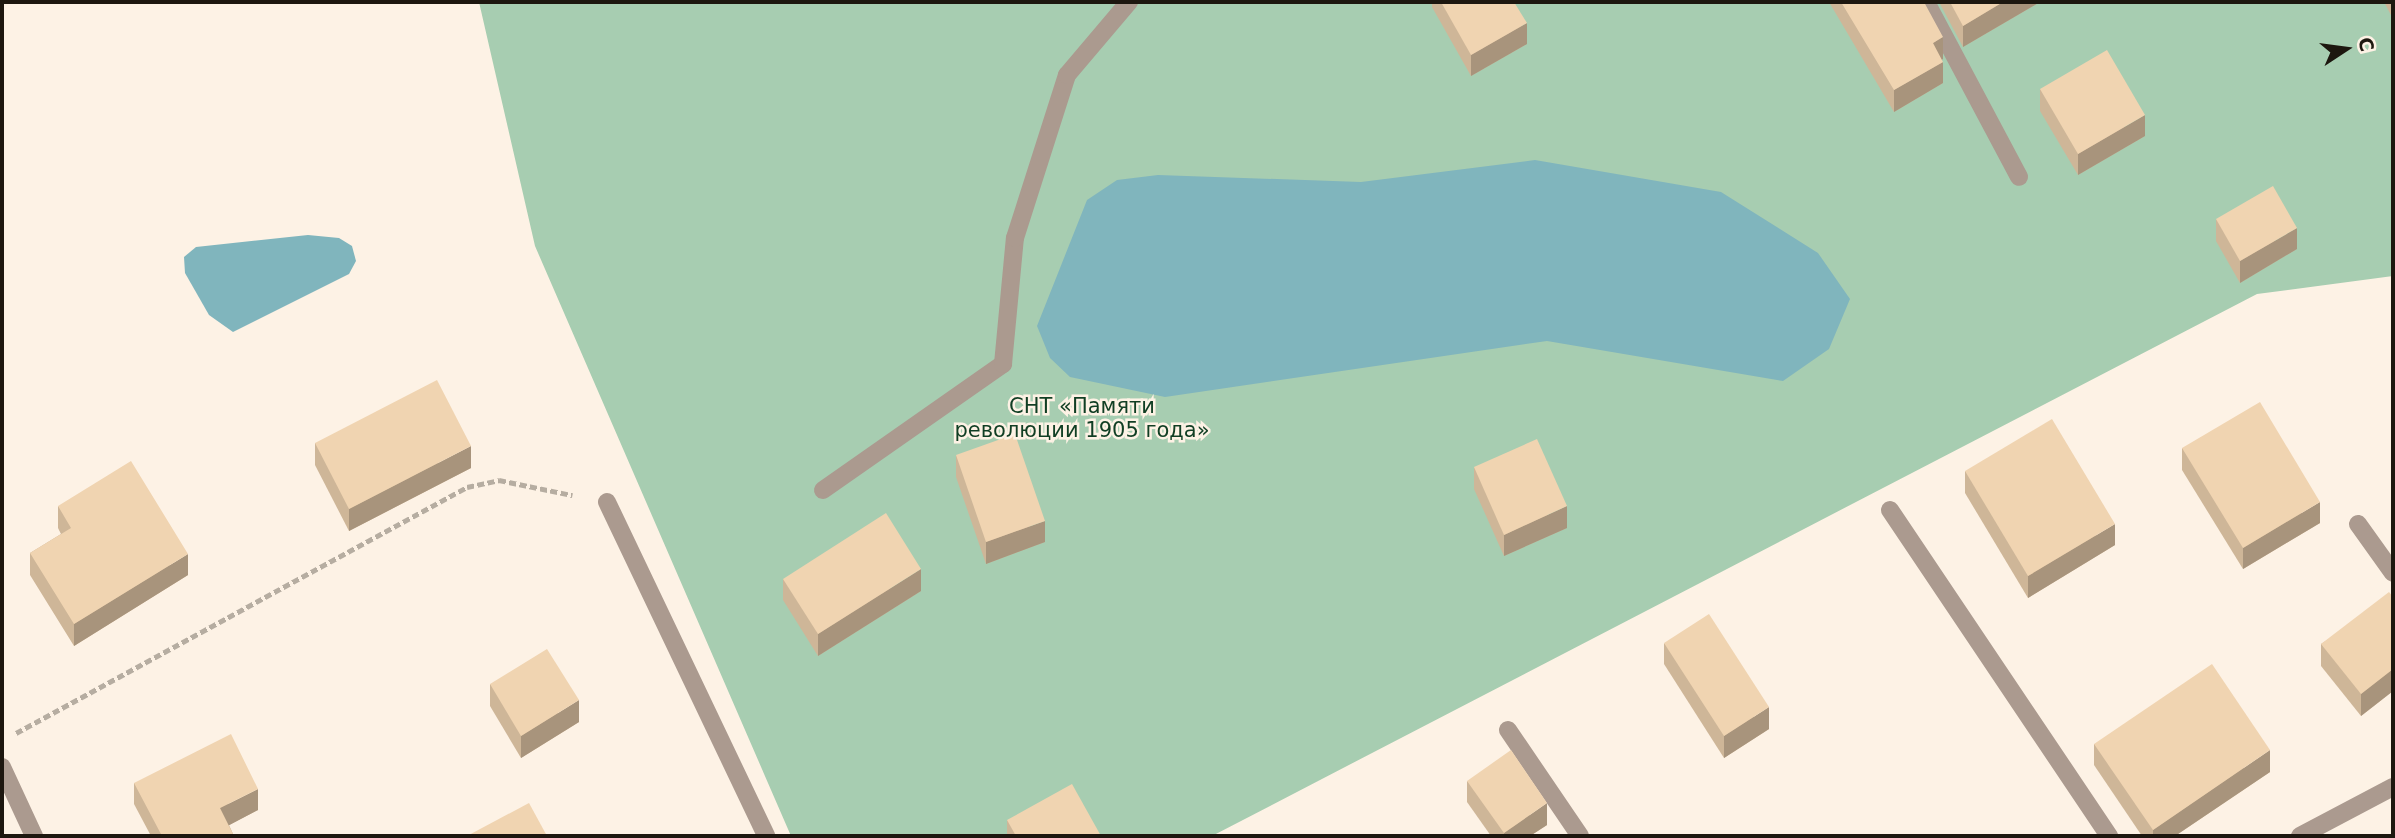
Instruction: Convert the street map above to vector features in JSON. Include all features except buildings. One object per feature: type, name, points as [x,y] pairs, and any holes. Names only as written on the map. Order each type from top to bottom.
[{"type":"street","points":[[823,491],[1003,364],[1015,238],[1067,75],[1129,2]]},
{"type":"street","points":[[1926,2],[2019,177]]},
{"type":"street","points":[[607,502],[766,836]]},
{"type":"street","points":[[1890,510],[2109,836]]},
{"type":"street","points":[[2358,524],[2393,573]]},
{"type":"street","points":[[1508,730],[1580,836]]},
{"type":"street","points":[[2,767],[34,836]]},
{"type":"street","points":[[2300,836],[2393,788]]},
{"type":"path","points":[[2,741],[467,487],[499,480],[607,502]]},
{"type":"green space","name":"СНТ «Памяти революции 1905 года»","points":[[479,2],[2393,2],[2393,276],[2257,294],[1212,836],[791,836],[535,246]]},
{"type":"water","points":[[1535,160],[1721,192],[1818,253],[1850,299],[1829,349],[1783,381],[1547,341],[1165,397],[1070,377],[1050,358],[1037,326],[1087,200],[1117,180],[1158,175],[1361,182]]},
{"type":"water","points":[[308,235],[339,238],[352,246],[356,261],[349,274],[233,332],[209,315],[185,273],[184,257],[196,247]]}]
